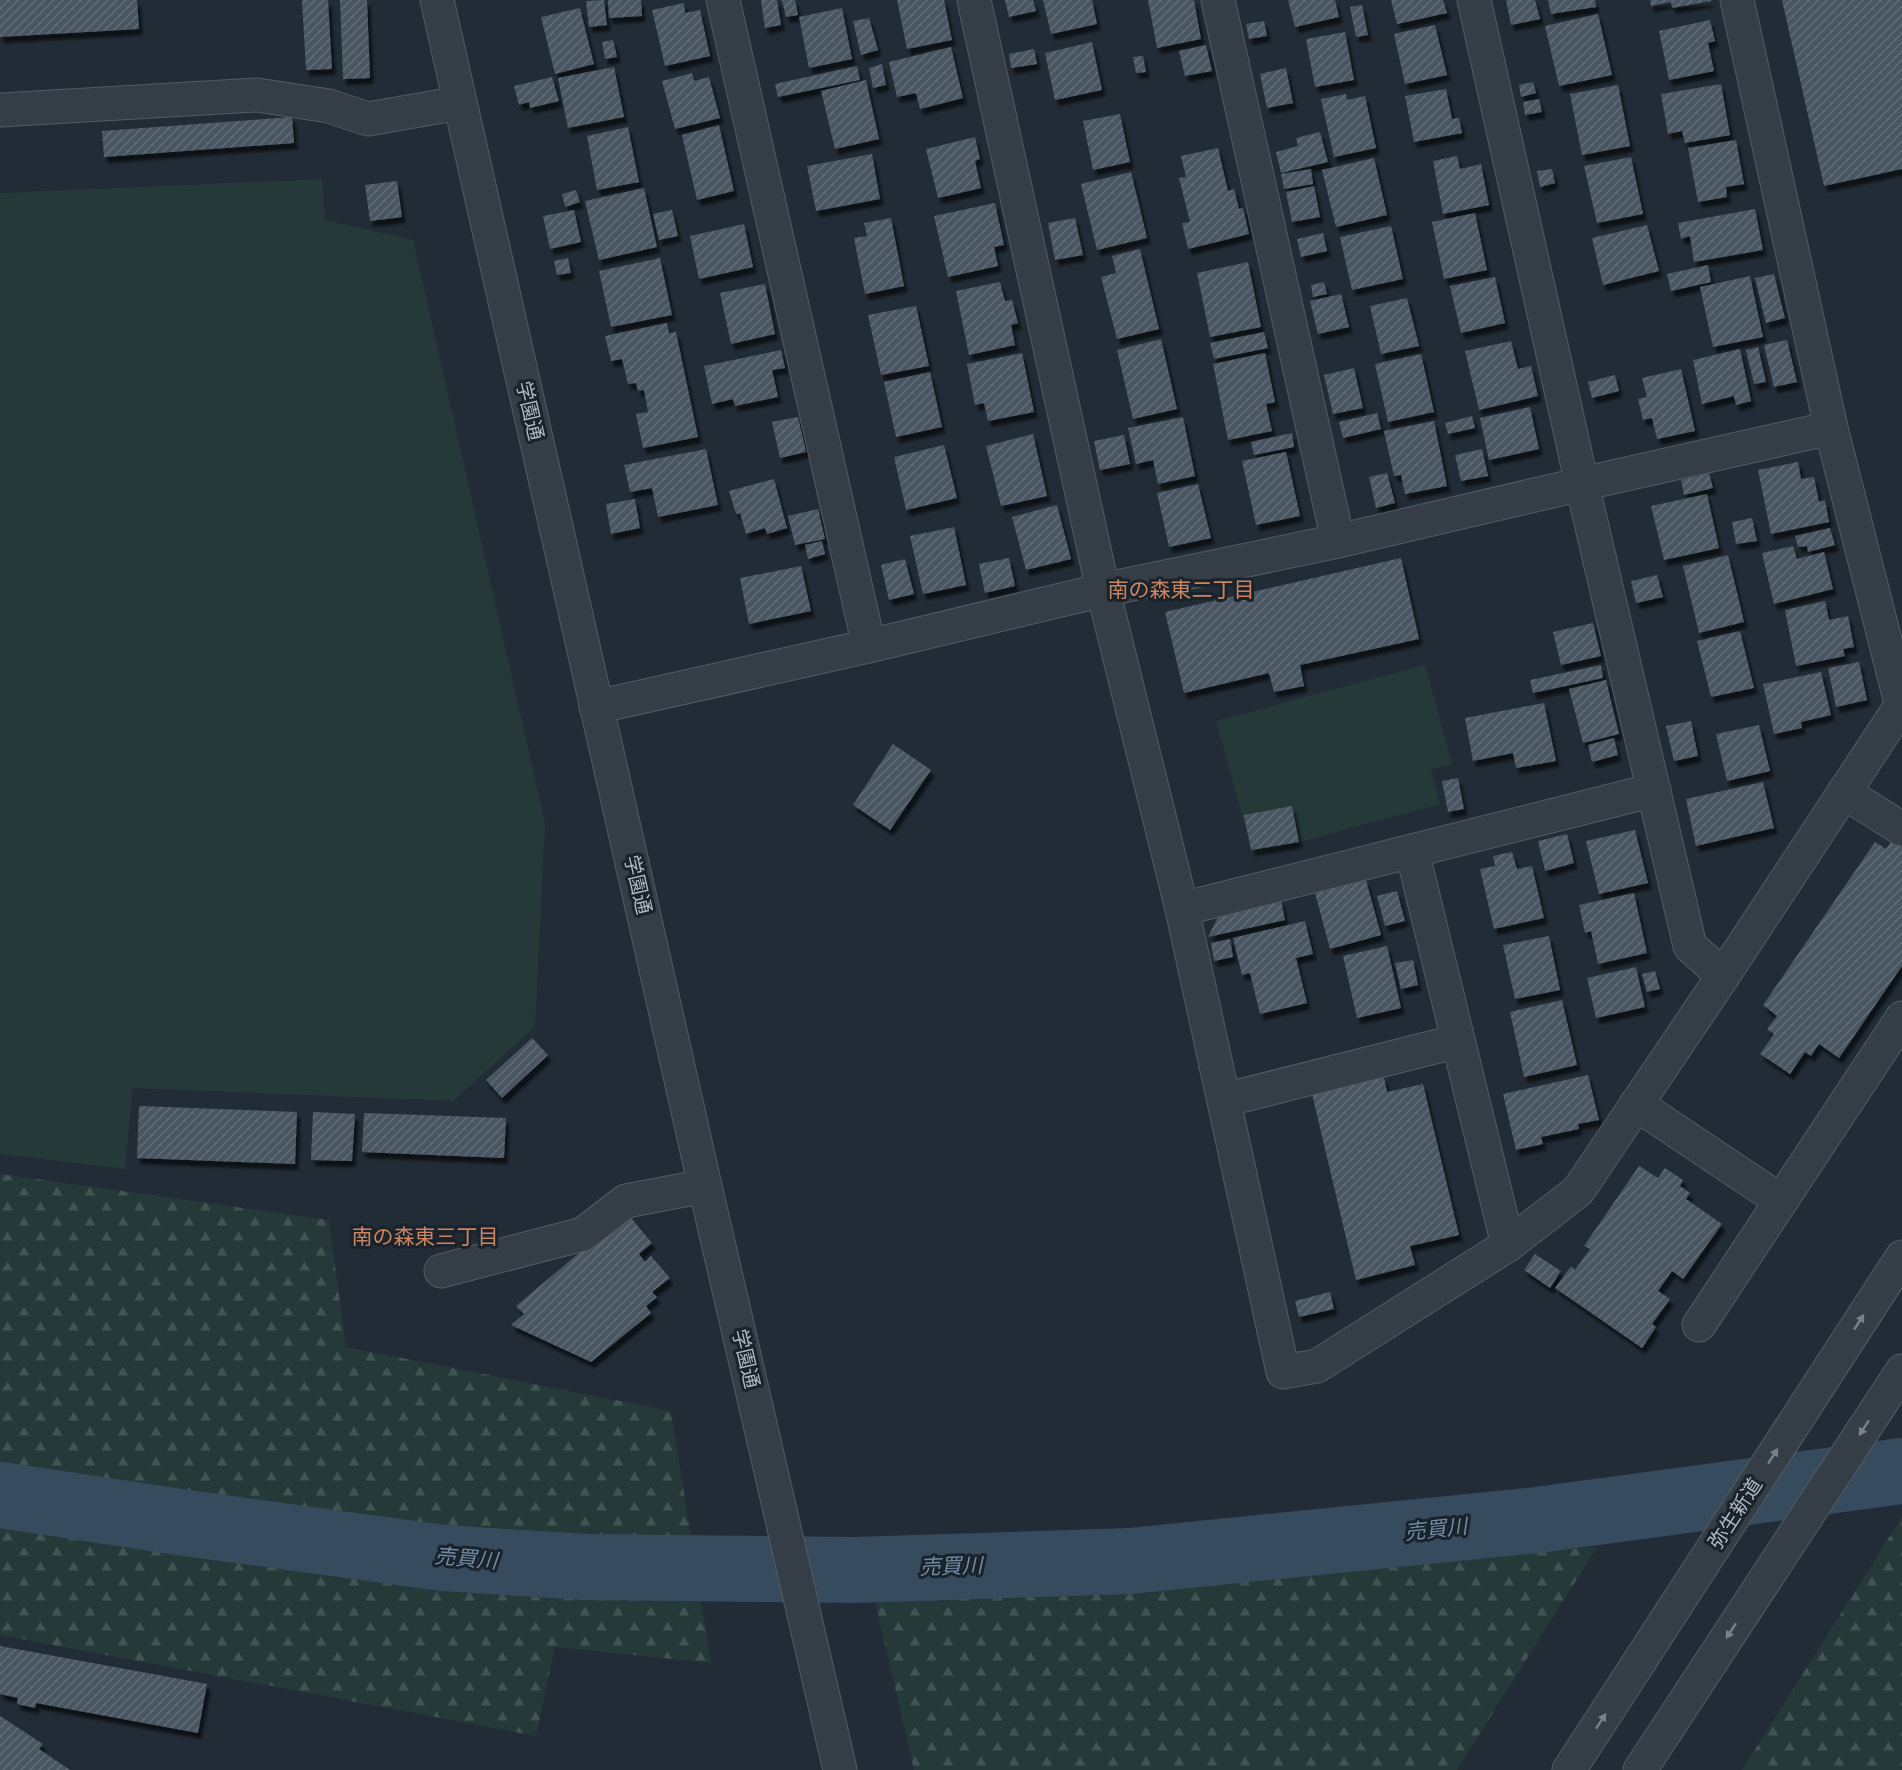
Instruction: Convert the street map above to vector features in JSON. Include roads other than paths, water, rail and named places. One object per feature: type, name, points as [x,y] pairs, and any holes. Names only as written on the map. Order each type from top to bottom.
[{"type":"street","name":"学園通","points":[[437,0],[705,1186],[840,1770]]},
{"type":"street","points":[[723,0],[869,646]]},
{"type":"street","points":[[974,0],[1103,590],[1182,909],[1283,1372],[1317,1366],[1508,1245],[1578,1191],[1901,706],[1893,633],[1832,428],[1737,0]]},
{"type":"street","points":[[1218,0],[1338,541]]},
{"type":"street","points":[[1474,0],[1582,484],[1690,946],[1723,976]]},
{"type":"street","points":[[0,110],[257,95],[329,106],[368,119],[460,103]]},
{"type":"street","points":[[596,707],[869,646],[1103,590],[1338,541],[1832,428]]},
{"type":"street","points":[[1182,909],[1654,790]]},
{"type":"street","points":[[1844,792],[1902,829]]},
{"type":"street","points":[[1412,851],[1508,1245]]},
{"type":"street","points":[[1699,1325],[1902,1018]]},
{"type":"street","points":[[1224,1100],[1458,1041]]},
{"type":"street","points":[[1636,1104],[1781,1201]]},
{"type":"street","points":[[441,1270],[583,1234],[626,1201],[705,1186]]},
{"type":"street","name":"弥生新道","points":[[1569,1770],[1902,1257]]},
{"type":"street","points":[[1640,1770],[1899,1375]]},
{"type":"waterway","name":"売買川","points":[[0,1495],[443,1558],[585,1567],[855,1570],[1130,1561],[1537,1520],[1902,1471]]},
{"type":"district","name":"南の森東二丁目","points":[[1181,590]]},
{"type":"district","name":"南の森東三丁目","points":[[425,1237]]}]
